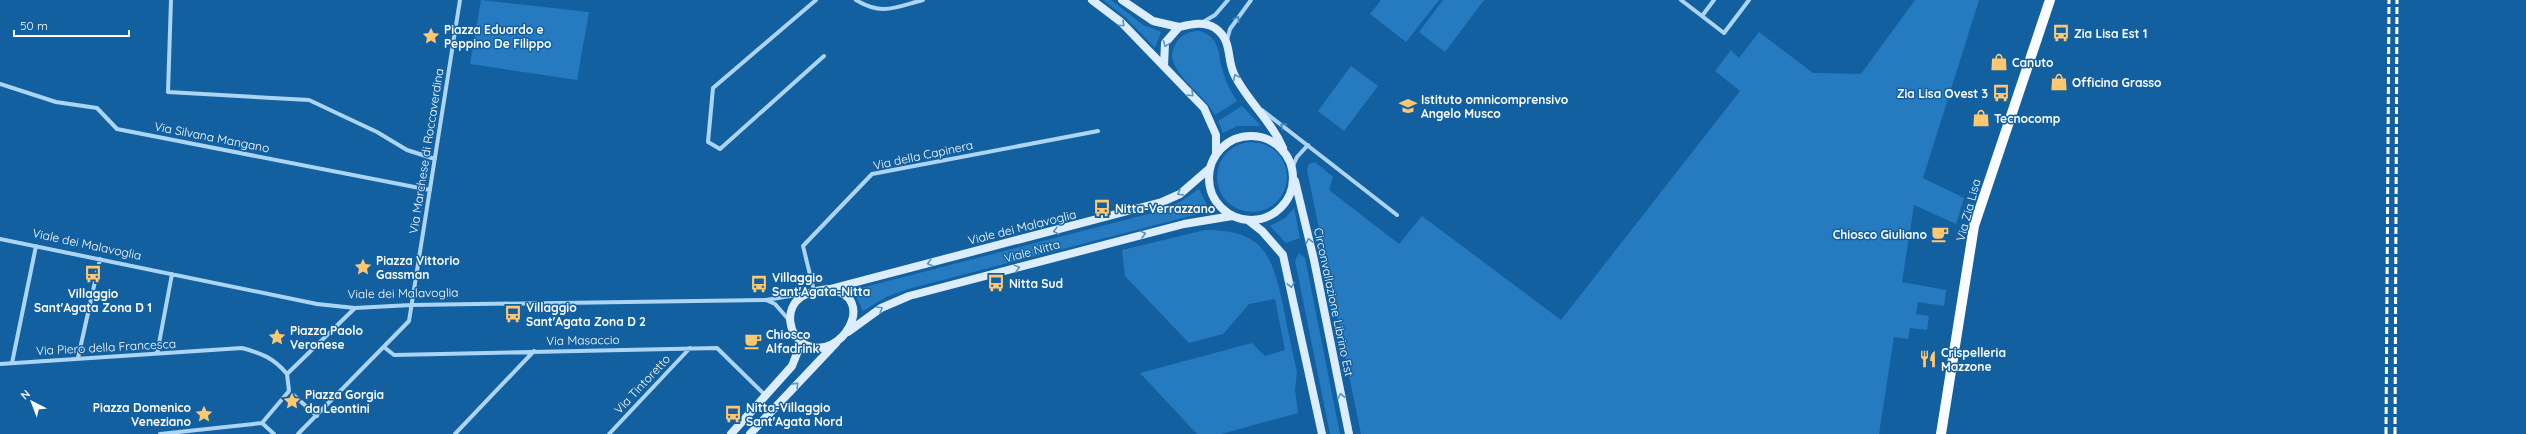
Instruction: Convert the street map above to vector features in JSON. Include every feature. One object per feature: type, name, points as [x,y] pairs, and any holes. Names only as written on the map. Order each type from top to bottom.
[{"type":"main road","points":[[1092,0],[1121,22],[1204,108],[1216,135],[1216,153],[1210,168],[1211,192],[1219,206],[1232,216],[1248,220],[1265,218],[1280,209],[1290,194],[1293,172],[1277,133],[1242,88],[1233,73],[1227,40],[1215,28],[1201,23],[1179,27],[1153,22],[1122,0]]},
{"type":"main road","name":"Via Zia Lisa","points":[[1940,434],[1974,226],[2050,0]]},
{"type":"main road","points":[[1164,66],[1165,43],[1179,27]]},
{"type":"main road","points":[[1216,153],[1234,139],[1249,135],[1265,138],[1284,150]]},
{"type":"main road","name":"Viale dei Malavoglia","points":[[830,289],[1162,202],[1186,190],[1210,168]]},
{"type":"main road","name":"Circonvallazione Librino Est","points":[[1293,172],[1314,260],[1349,434]]},
{"type":"main road","name":"Viale Nitta","points":[[848,332],[881,308],[909,296],[1184,224],[1232,216]]},
{"type":"main road","points":[[1248,220],[1262,231],[1283,255],[1322,434]]},
{"type":"main road","points":[[750,434],[840,338],[848,332],[854,319],[852,306],[843,294],[830,289],[811,292],[795,303],[790,320],[794,334],[801,343],[808,346],[821,347],[840,338]]},
{"type":"main road","points":[[731,434],[767,396],[792,366],[801,343]]},
{"type":"street","points":[[171,0],[168,92],[309,100],[377,132],[407,150],[435,159]]},
{"type":"street","name":"Via Marchese di Roccaverdina","points":[[298,434],[408,321],[460,0]]},
{"type":"street","points":[[816,0],[713,88],[708,142],[720,149],[824,56]]},
{"type":"street","points":[[856,0],[870,8],[885,10],[923,0]]},
{"type":"street","points":[[1201,23],[1215,15],[1228,0]]},
{"type":"street","points":[[1227,40],[1230,29],[1251,0]]},
{"type":"street","points":[[1681,0],[1724,33],[1749,0]]},
{"type":"street","points":[[1702,16],[1714,0]]},
{"type":"street","name":"Via Silvana Mangano","points":[[0,84],[56,102],[98,108],[117,129],[430,190]]},
{"type":"street","points":[[1258,107],[1397,215]]},
{"type":"street","name":"Via della Capinera","points":[[811,292],[803,246],[872,174],[1098,131]]},
{"type":"street","points":[[1293,172],[1297,157],[1308,145]]},
{"type":"street","name":"Viale dei Malavoglia","points":[[0,239],[301,301],[355,308],[411,305],[766,300],[811,292]]},
{"type":"street","points":[[12,363],[36,246]]},
{"type":"street","points":[[78,358],[100,260]]},
{"type":"street","points":[[157,354],[172,274]]},
{"type":"street","points":[[766,300],[775,304],[790,320]]},
{"type":"street","points":[[317,416],[289,391],[287,374],[355,308]]},
{"type":"street","name":"Via Masaccio","points":[[384,346],[394,355],[717,348],[767,396]]},
{"type":"street","name":"Via Piero della Francesca","points":[[0,364],[242,348],[263,353],[279,364],[287,374]]},
{"type":"street","name":"Via Tintoretto","points":[[609,434],[690,348]]},
{"type":"street","points":[[455,434],[534,351]]},
{"type":"street","points":[[160,434],[262,423],[289,391]]},
{"type":"street","points":[[262,423],[274,434]]},
{"type":"shaded area","points":[[481,0],[589,12],[577,80],[470,64]]},
{"type":"shaded area","points":[[1103,0],[1111,0],[1143,25],[1161,32],[1155,48],[1125,17]]},
{"type":"shaded area","points":[[1381,0],[1439,0],[1406,42],[1370,14]]},
{"type":"shaded area","points":[[1443,0],[1484,0],[1445,52],[1419,32]]},
{"type":"shaded area","points":[[1915,0],[1979,0],[1923,178],[1964,198],[1956,224],[1914,205],[1902,282],[1946,290],[1944,306],[1918,302],[1916,314],[1929,316],[1927,330],[1910,328],[1908,339],[1894,337],[1879,434],[1361,434],[1307,170],[1309,164],[1315,162],[1333,177],[1329,190],[1399,244],[1422,216],[1561,320],[1740,91],[1715,71],[1731,50],[1739,58],[1759,32],[1813,73],[1861,74]]},
{"type":"shaded area","points":[[1194,31],[1200,31],[1212,38],[1218,48],[1221,65],[1226,80],[1237,101],[1215,115],[1204,100],[1179,73],[1172,57],[1174,46],[1180,38]]},
{"type":"shaded area","points":[[1351,66],[1378,86],[1344,131],[1318,111]]},
{"type":"shaded area","points":[[1242,106],[1261,126],[1237,126],[1223,133],[1218,121]]},
{"type":"shaded area","points":[[1252,142],[1271,148],[1281,158],[1287,177],[1281,196],[1271,206],[1252,212],[1233,206],[1223,196],[1217,177],[1223,158],[1233,148]]},
{"type":"shaded area","points":[[1199,189],[1210,211],[908,289],[886,297],[863,311],[853,290],[1156,212],[1180,202]]},
{"type":"shaded area","points":[[1294,208],[1300,238],[1286,243],[1270,226],[1285,218]]},
{"type":"shaded area","points":[[1205,230],[1225,231],[1241,235],[1253,241],[1262,249],[1269,259],[1279,287],[1297,372],[1295,390],[1298,413],[1221,434],[1197,434],[1140,373],[1252,343],[1265,356],[1285,350],[1275,299],[1249,304],[1223,334],[1189,343],[1125,276],[1122,250]]},
{"type":"shaded area","points":[[1299,253],[1305,258],[1340,434],[1330,434],[1295,261]]},
{"type":"railway","points":[[2386,434],[2389,0]]},
{"type":"railway","points":[[2395,434],[2397,0]]},
{"type":"place","name":"Zia Lisa Est 1","points":[[2061,33]]},
{"type":"place","name":"Piazza Eduardo e Peppino De Filippo","points":[[431,36]]},
{"type":"place","name":"Canuto","points":[[1999,62]]},
{"type":"place","name":"Officina Grasso","points":[[2059,82]]},
{"type":"place","name":"Zia Lisa Ovest 3","points":[[2001,93]]},
{"type":"place","name":"Istituto omnicomprensivo Angelo Musco","points":[[1408,106]]},
{"type":"place","name":"Tecnocomp","points":[[1981,118]]},
{"type":"place","name":"Nitta-Verrazzano","points":[[1102,208]]},
{"type":"place","name":"Chiosco Giuliano","points":[[1940,234]]},
{"type":"place","name":"Piazza Vittorio Gassman","points":[[363,267]]},
{"type":"place","name":"Villaggio Sant'Agata Zona D 1","points":[[93,274]]},
{"type":"place","name":"Nitta Sud","points":[[996,283]]},
{"type":"place","name":"Villaggio Sant'Agata-Nitta","points":[[759,284]]},
{"type":"place","name":"Villaggio Sant'Agata Zona D 2","points":[[513,314]]},
{"type":"place","name":"Piazza Paolo Veronese","points":[[277,337]]},
{"type":"place","name":"Chiosco Alfadrink","points":[[753,341]]},
{"type":"place","name":"Crispelleria Mazzone","points":[[1928,359]]},
{"type":"place","name":"Piazza Gorgia da Leontini","points":[[292,401]]},
{"type":"place","name":"Piazza Domenico Veneziano","points":[[204,414]]},
{"type":"place","name":"Nitta-Villaggio Sant'Agata Nord","points":[[733,414]]}]
